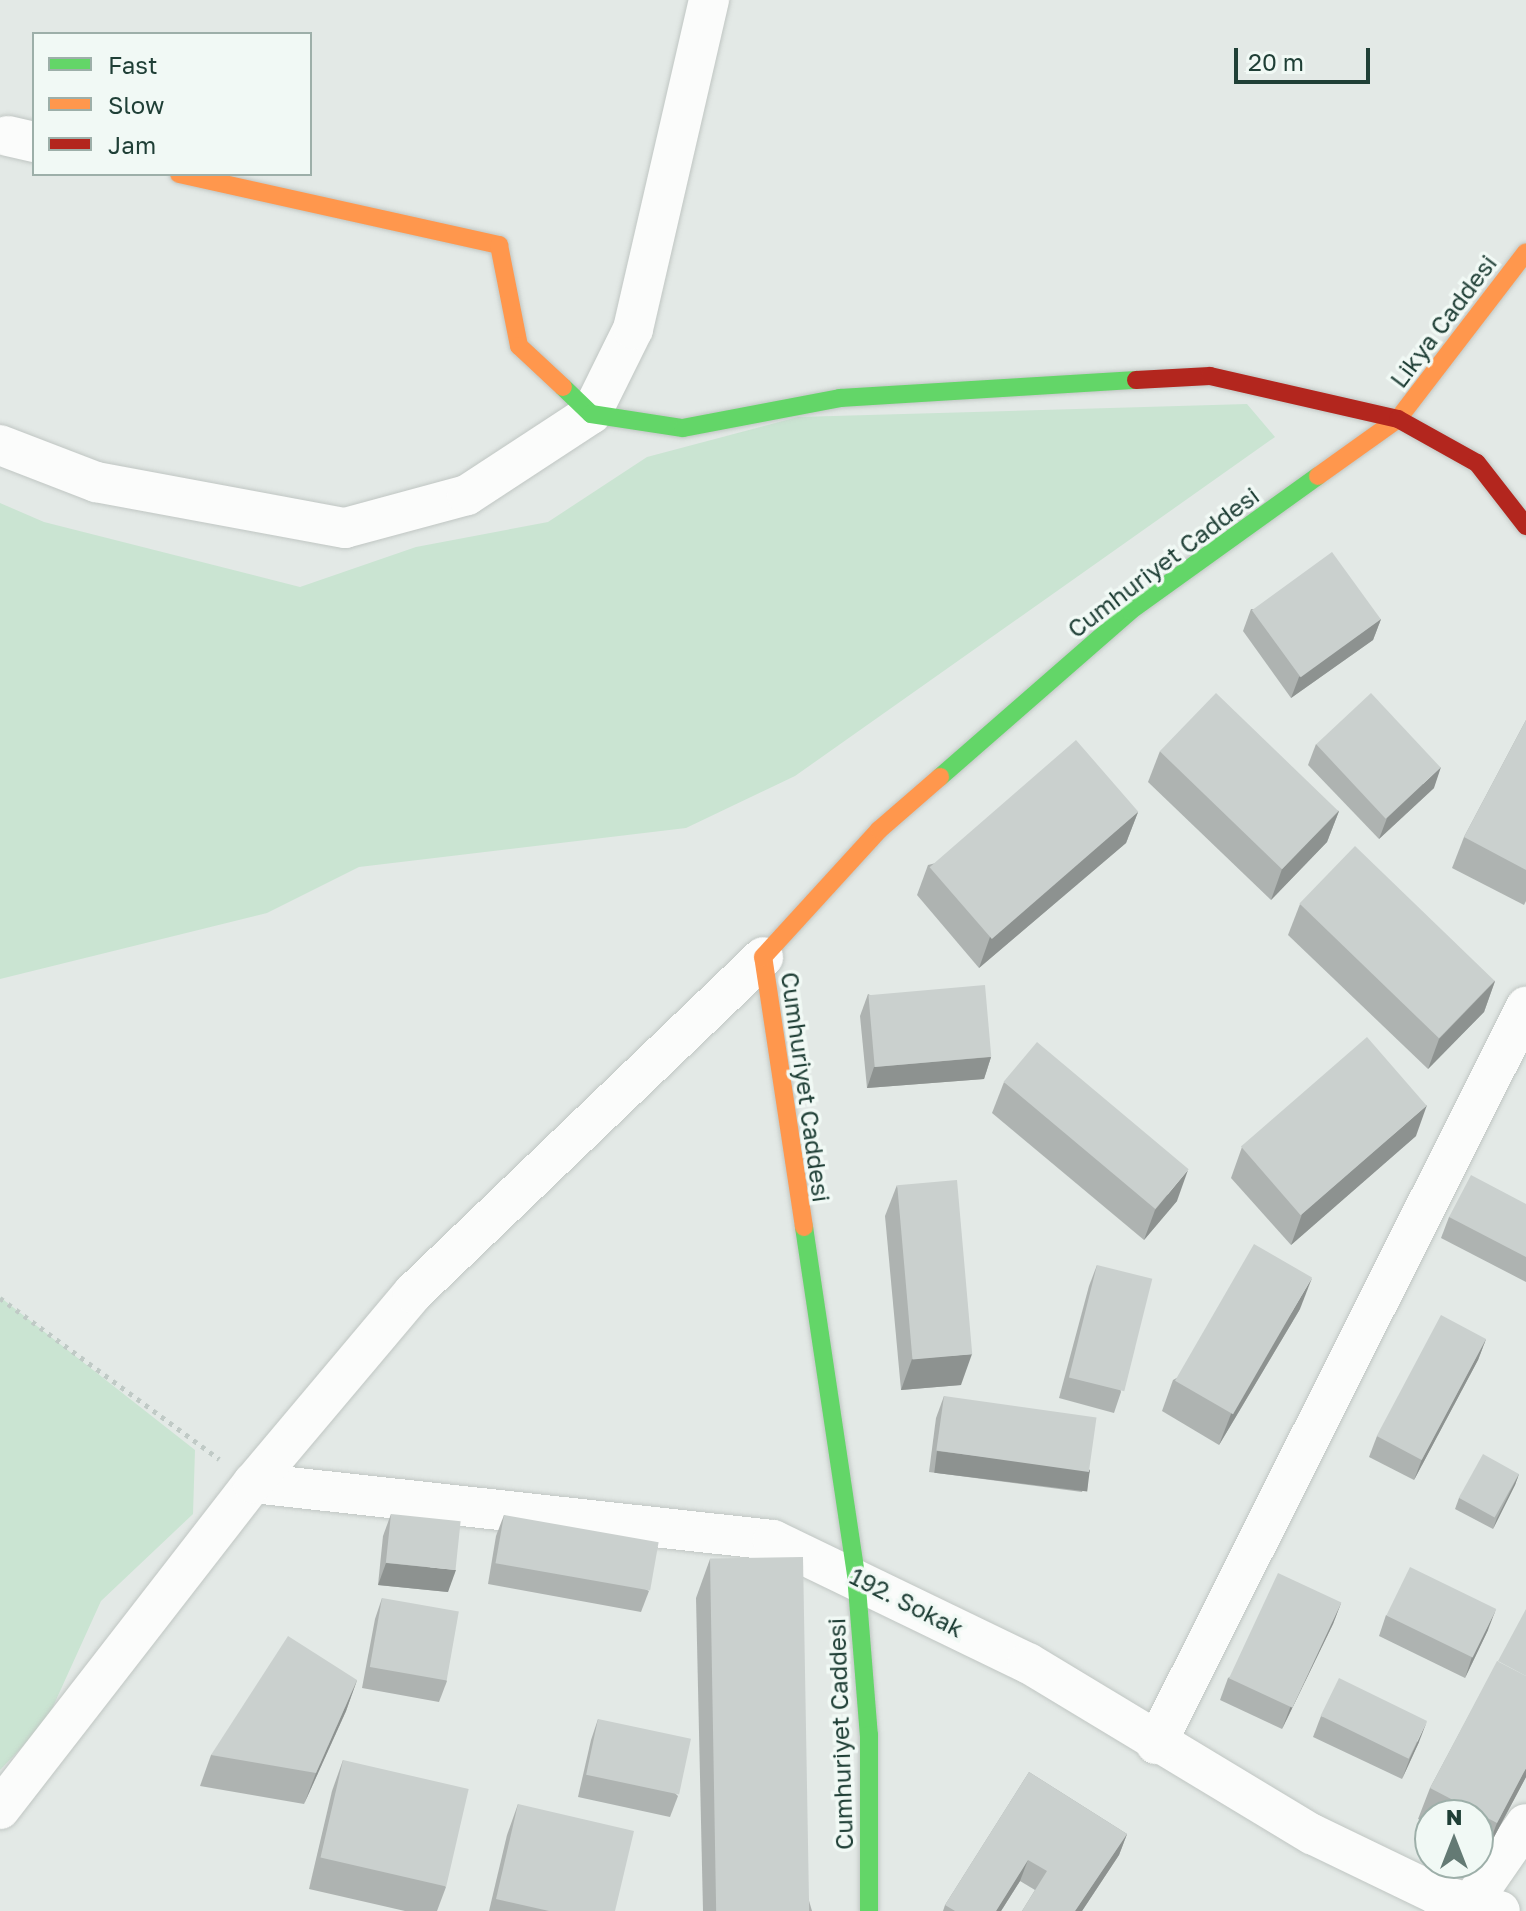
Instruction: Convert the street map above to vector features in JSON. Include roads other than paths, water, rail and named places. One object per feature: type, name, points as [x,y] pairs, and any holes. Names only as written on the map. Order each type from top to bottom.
[{"type":"street","points":[[0,445],[96,482],[345,528],[467,495],[591,414],[633,329],[709,0]]},
{"type":"street","points":[[188,176],[499,245],[519,346],[591,414],[683,428],[840,398],[1210,376],[1398,419],[1477,463],[1526,526]]},
{"type":"street","name":"Likya Caddesi","points":[[1398,419],[1526,252]]},
{"type":"street","name":"Cumhuriyet Caddesi","points":[[869,1911],[869,1735],[856,1575],[763,957],[879,830],[1130,611],[1398,419]]},
{"type":"street","points":[[0,1809],[253,1483],[413,1293],[763,957]]},
{"type":"street","points":[[1156,1744],[1526,1007]]},
{"type":"street","name":"192. Sokak","points":[[253,1483],[773,1540],[856,1575],[1028,1663],[1156,1744],[1312,1834],[1459,1905]]},
{"type":"street","points":[[1459,1905],[1526,1824]]}]
